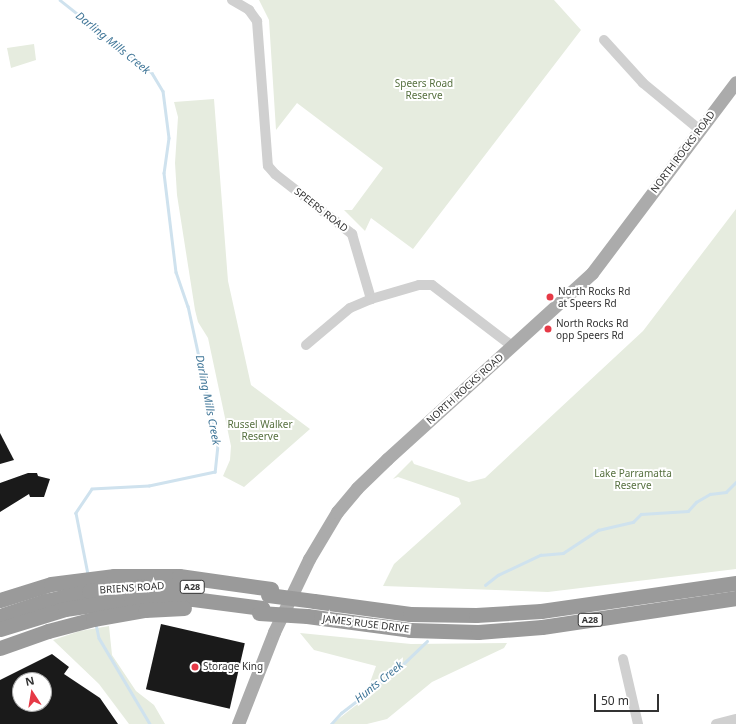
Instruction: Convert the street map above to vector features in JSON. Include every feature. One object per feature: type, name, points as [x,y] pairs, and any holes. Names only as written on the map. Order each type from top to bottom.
[{"type":"highway","points":[[0,648],[68,625],[116,595],[179,576],[265,601]]},
{"type":"highway","name":"JAMES RUSE DRIVE","points":[[116,595],[185,599],[314,601],[410,614],[476,615],[541,611],[736,583]]},
{"type":"highway","name":"BRIENS ROAD","points":[[0,616],[63,596],[116,595]]},
{"type":"highway","points":[[0,600],[63,596]]},
{"type":"highway","name":"A28","points":[[0,630],[63,596]]},
{"type":"highway","name":"JAMES RUSE DRIVE","points":[[265,601],[307,616],[410,630],[478,632],[542,627],[736,598]]},
{"type":"main road","name":"NORTH ROCKS ROAD","points":[[238,724],[274,632],[309,558],[337,512],[357,488],[386,459],[592,273],[736,82]]},
{"type":"street","name":"SPEERS ROAD","points":[[232,0],[249,10],[257,21],[268,166],[275,174],[352,234],[371,299]]},
{"type":"street","points":[[604,40],[643,83],[700,130]]},
{"type":"street","points":[[306,345],[350,308],[371,299],[419,285],[432,285],[512,346]]},
{"type":"street","points":[[623,659],[638,724]]},
{"type":"street","points":[[716,724],[736,719]]},
{"type":"green space","name":"Speers Road Reserve","points":[[259,0],[554,0],[581,30],[413,249],[371,218],[365,231],[344,210],[352,210],[383,168],[297,103],[276,130],[269,20]]},
{"type":"green space","points":[[34,44],[36,60],[11,68],[7,48]]},
{"type":"green space","name":"Russel Walker Reserve","points":[[214,99],[228,281],[251,385],[310,429],[244,487],[223,476],[230,460],[231,446],[208,338],[198,322],[195,310],[177,195],[175,163],[178,117],[174,102]]},
{"type":"green space","name":"Lake Parramatta Reserve","points":[[736,209],[736,569],[548,592],[383,586],[394,564],[461,504],[459,498],[398,477],[393,479],[412,460],[414,464],[469,482],[485,478],[643,331]]},
{"type":"green space","points":[[109,626],[112,655],[136,691],[154,705],[165,724],[129,724],[99,684],[53,640],[80,631]]},
{"type":"green space","points":[[300,633],[411,644],[507,643],[504,648],[432,682],[387,719],[367,724],[332,724],[364,699],[376,666],[314,650]]},
{"type":"building","points":[[0,433],[14,460],[0,464]]},
{"type":"building","points":[[28,473],[37,473],[38,476],[50,479],[44,497],[30,497],[29,494],[0,512],[0,483]]},
{"type":"building","name":"Storage King","points":[[161,624],[245,643],[230,709],[146,689]]},
{"type":"building","points":[[52,654],[69,667],[64,674],[100,698],[118,724],[0,724],[0,680],[12,674],[12,712],[52,712],[52,672],[16,672]]},
{"type":"waterway","name":"Darling Mills Creek","points":[[60,0],[152,73],[163,91],[169,138],[164,173],[176,272],[188,306],[218,445],[215,472],[149,486],[92,489],[76,513],[88,574]]},
{"type":"waterway","name":"Hunts Creek","points":[[485,585],[498,575],[540,555],[563,553],[598,530],[633,522],[641,514],[688,511],[696,502],[710,494],[726,492],[736,482]]},
{"type":"waterway","name":"Darling Mills Creek","points":[[96,624],[99,638],[150,724]]},
{"type":"waterway","name":"Hunts Creek","points":[[331,724],[341,713],[398,669],[427,641]]},
{"type":"place","name":"North Rocks Rd at Speers Rd","points":[[550,297]]},
{"type":"place","name":"North Rocks Rd opp Speers Rd","points":[[548,329]]},
{"type":"place","name":"Storage King","points":[[195,667]]}]
